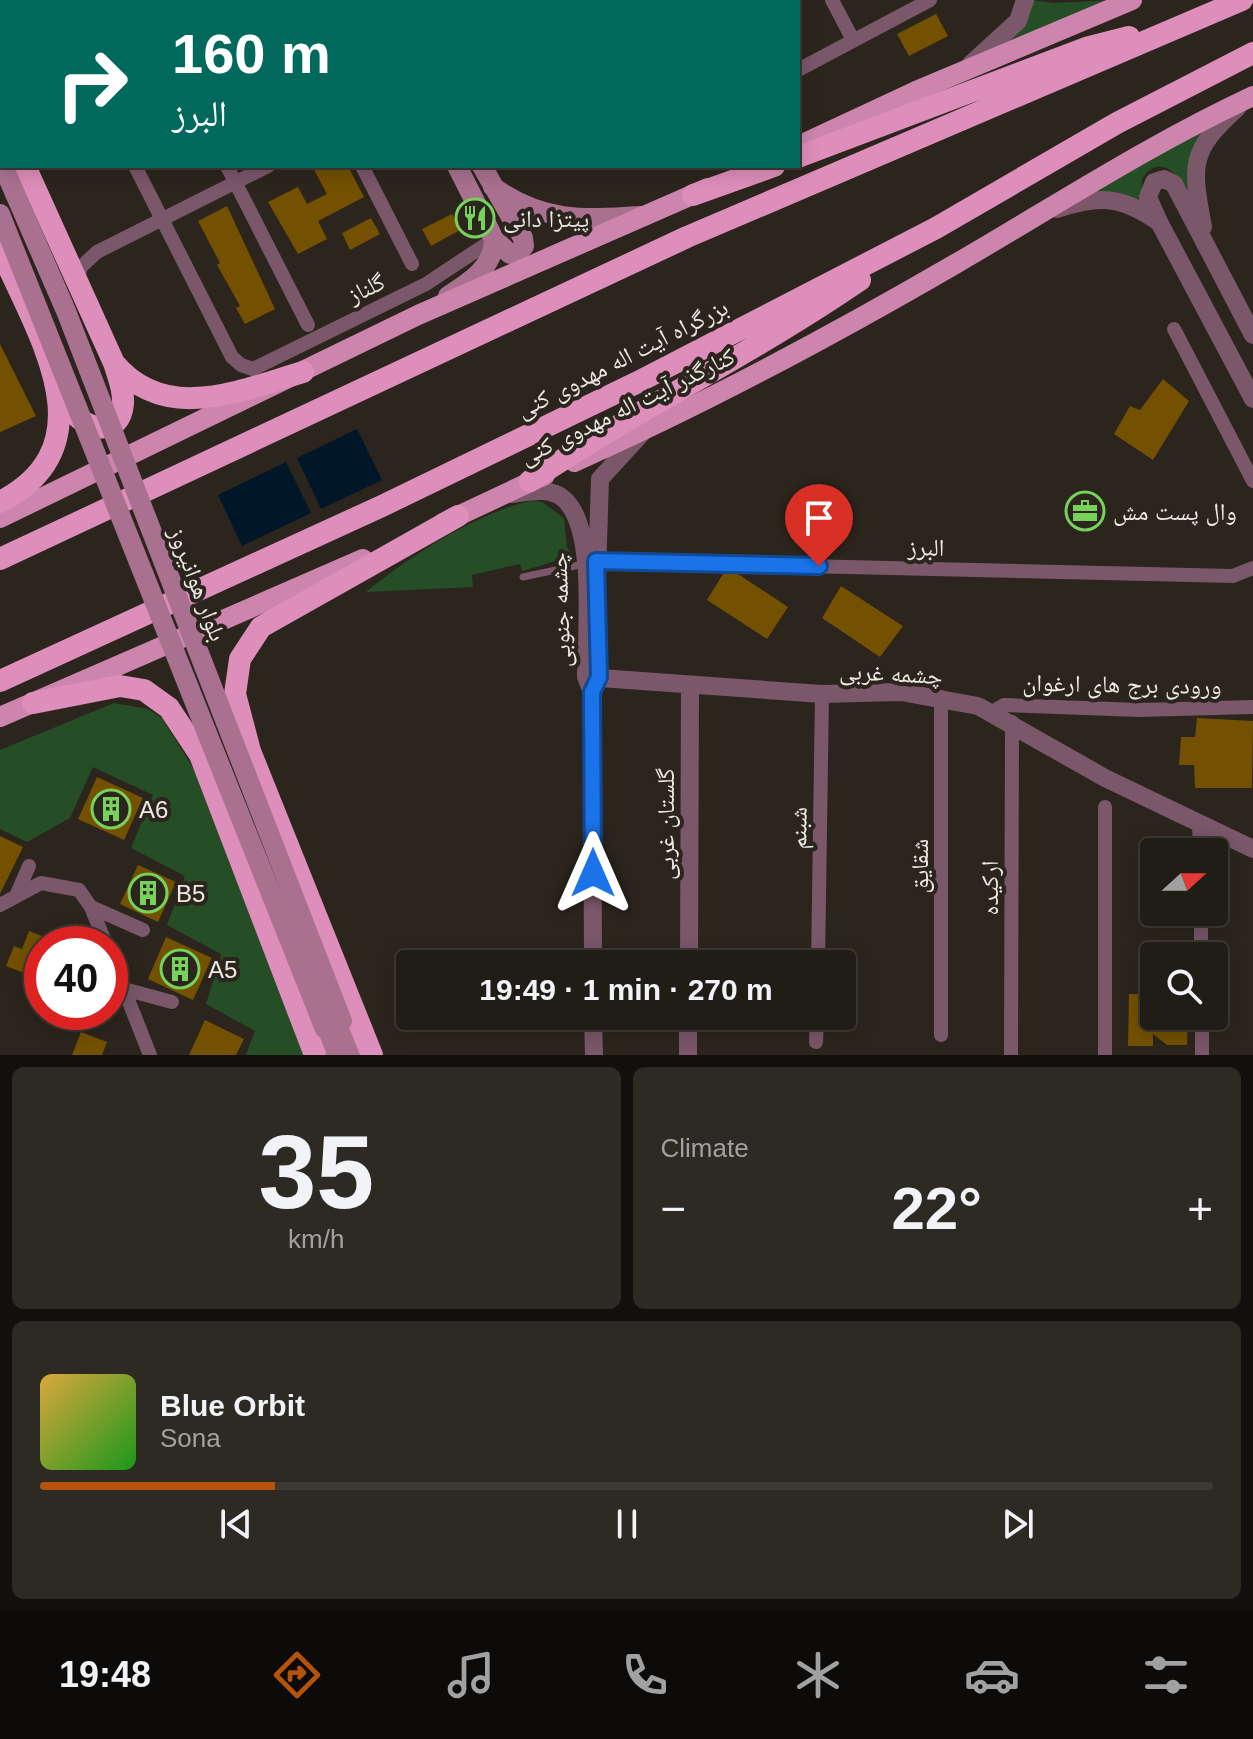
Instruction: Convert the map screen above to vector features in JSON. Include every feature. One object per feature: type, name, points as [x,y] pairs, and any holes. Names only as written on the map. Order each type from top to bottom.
[{"type":"highway","points":[[0,559],[687,237],[1242,0]]},
{"type":"highway","points":[[800,156],[1086,48],[1200,19]]},
{"type":"highway","name":"بزرگراه آیت اله مهدوی کنی","points":[[0,681],[382,506],[636,383],[936,228],[1117,123],[1253,53]]},
{"type":"highway","points":[[0,248],[58,386],[74,414],[87,426],[97,430],[109,427],[123,406],[114,363],[60,237],[26,168]]},
{"type":"highway","points":[[693,195],[768,168]]},
{"type":"highway","points":[[530,481],[602,433],[757,346],[936,228]]},
{"type":"highway","points":[[114,363],[127,378],[141,387],[181,399],[215,398],[303,372]]},
{"type":"highway","points":[[0,502],[30,484],[52,455],[61,417],[58,386]]},
{"type":"highway","points":[[250,751],[235,694],[235,673],[248,641],[261,627],[290,609],[458,516]]},
{"type":"highway","points":[[33,703],[109,687],[144,690],[169,708],[200,755]]},
{"type":"highway","points":[[315,1055],[200,755],[189,708],[197,693],[214,688],[227,698],[372,1055]]},
{"type":"main road","points":[[800,145],[962,71],[1132,0]]},
{"type":"main road","name":"کنارگذر آیت اله مهدوی کنی","points":[[0,717],[646,430],[939,273],[1137,154],[1250,98]]},
{"type":"main road","name":"بلوار هوانیروز","points":[[4,168],[66,311],[334,1025]]},
{"type":"main road","points":[[458,168],[494,239],[510,254],[518,253],[524,246],[523,238],[483,168]]},
{"type":"main road","points":[[0,518],[418,315],[751,168]]},
{"type":"main road","points":[[493,187],[526,208],[555,217],[601,219],[648,215]]},
{"type":"main road","name":"بلوار هوانیروز","points":[[0,214],[334,1025]]},
{"type":"main road","points":[[418,315],[483,270],[494,249],[494,239]]},
{"type":"main road","points":[[334,1025],[335,1055]]},
{"type":"main road","points":[[334,1025],[356,1055]]},
{"type":"street","points":[[832,0],[853,40]]},
{"type":"street","points":[[800,69],[930,0]]},
{"type":"street","points":[[962,71],[1018,21],[1025,0]]},
{"type":"street","points":[[1206,246],[1194,177],[1196,161],[1217,126],[1250,98]]},
{"type":"street","points":[[136,168],[163,219]]},
{"type":"street","points":[[228,168],[308,325]]},
{"type":"street","points":[[78,278],[81,267],[97,252],[264,168]]},
{"type":"street","points":[[363,168],[412,264]]},
{"type":"street","points":[[1253,335],[1174,184],[1164,179],[1154,182],[1148,191],[1159,222],[1253,399]]},
{"type":"street","points":[[1041,214],[1101,198],[1133,204],[1159,222]]},
{"type":"street","name":"گلناز","points":[[163,219],[232,357],[241,365],[253,369],[426,284],[494,239]]},
{"type":"street","points":[[60,237],[73,250],[97,252]]},
{"type":"street","points":[[1174,329],[1253,481]]},
{"type":"street","name":"چشمه جنوبی","points":[[593,950],[591,562],[600,479],[646,430]]},
{"type":"street","name":"چشمه جنوبی","points":[[500,496],[536,491],[551,492],[565,500],[578,521],[591,562]]},
{"type":"street","name":"البرز","points":[[591,562],[1233,576],[1253,568]]},
{"type":"street","name":"چشمه غربی","points":[[592,682],[822,694],[901,692],[941,697],[992,712],[1105,778],[1253,849]]},
{"type":"street","name":"گلستان غربی","points":[[689,950],[690,685]]},
{"type":"street","name":"شبنم","points":[[818,950],[822,694]]},
{"type":"street","name":"شقایق","points":[[941,697],[941,1035]]},
{"type":"street","name":"ورودی برج های ارغوان","points":[[992,712],[1004,705],[1139,710],[1253,707]]},
{"type":"street","name":"ارکیده","points":[[1011,1055],[1012,722]]},
{"type":"street","points":[[1105,807],[1105,1055]]},
{"type":"street","points":[[1199,823],[1200,838]]},
{"type":"street","points":[[16,896],[29,866]]},
{"type":"street","points":[[0,905],[41,883],[61,884],[79,890],[99,926]]},
{"type":"street","points":[[91,907],[143,930]]},
{"type":"street","points":[[128,990],[172,1002]]},
{"type":"street","points":[[128,999],[150,1055]]},
{"type":"street","points":[[593,1030],[594,1055]]},
{"type":"street","points":[[688,1030],[688,1055]]},
{"type":"street","points":[[816,1030],[816,1042]]},
{"type":"street","points":[[1202,1030],[1202,1055]]},
{"type":"lane","points":[[523,577],[591,562]]},
{"type":"green space","points":[[1031,0],[1053,3],[1115,0],[995,48]]},
{"type":"green space","points":[[1216,120],[1193,199],[1177,176],[1164,167],[1149,170],[1142,179],[1142,202],[1117,192],[1088,192]]},
{"type":"green space","points":[[531,501],[542,502],[564,518],[567,547],[573,556],[522,571],[520,564],[472,575],[473,587],[366,592],[444,538],[488,515]]},
{"type":"green space","points":[[114,703],[148,709],[162,718],[198,776],[308,1055],[246,1055],[255,1031],[206,1004],[221,954],[167,925],[185,876],[131,848],[153,795],[93,767],[70,818],[27,842],[0,829],[0,750]]},
{"type":"water","points":[[357,429],[382,480],[321,509],[297,458]]},
{"type":"water","points":[[286,462],[311,513],[242,546],[218,495]]},
{"type":"building","points":[[936,14],[948,36],[909,56],[897,34]]},
{"type":"building","points":[[313,168],[349,168],[364,197],[318,221],[327,239],[298,254],[268,202],[298,187],[307,204],[327,194]]},
{"type":"building","points":[[227,206],[275,309],[245,324],[236,308],[240,306],[217,265],[220,263],[198,221]]},
{"type":"building","points":[[452,214],[460,230],[431,246],[422,229]]},
{"type":"building","points":[[371,218],[380,234],[350,250],[342,233]]},
{"type":"building","points":[[0,344],[36,416],[0,432]]},
{"type":"building","points":[[1163,379],[1189,401],[1153,460],[1114,434],[1130,406],[1140,410]]},
{"type":"building","points":[[723,574],[738,574],[788,607],[767,639],[707,600]]},
{"type":"building","points":[[841,586],[903,626],[880,657],[822,618]]},
{"type":"building","points":[[1197,718],[1253,721],[1252,788],[1195,788],[1194,765],[1179,765],[1181,737],[1195,737]]},
{"type":"building","name":"A6","points":[[97,777],[143,798],[124,840],[78,819]]},
{"type":"building","points":[[0,836],[23,847],[0,894]]},
{"type":"building","name":"B5","points":[[138,865],[176,882],[158,922],[120,904]]},
{"type":"building","name":"A5","points":[[166,937],[212,958],[193,1000],[148,979]]},
{"type":"building","points":[[24,944],[24,973],[6,966],[14,946],[22,949]]},
{"type":"building","points":[[1129,994],[1140,994],[1140,1030],[1188,1030],[1187,1045],[1167,1045],[1153,1034],[1153,1046],[1128,1046]]},
{"type":"building","points":[[205,1020],[244,1039],[236,1055],[189,1055]]},
{"type":"building","points":[[81,1032],[107,1042],[102,1055],[72,1055]]},
{"type":"place","name":"پیتزا دانی","points":[[475,218]]},
{"type":"place","name":"وال پست مش","points":[[1085,511]]},
{"type":"place","name":"A6","points":[[111,809]]},
{"type":"place","name":"B5","points":[[148,893]]},
{"type":"place","name":"A5","points":[[180,969]]},
{"type":"route","points":[[593,873],[592,692],[599,677],[596,561],[819,566]]}]
